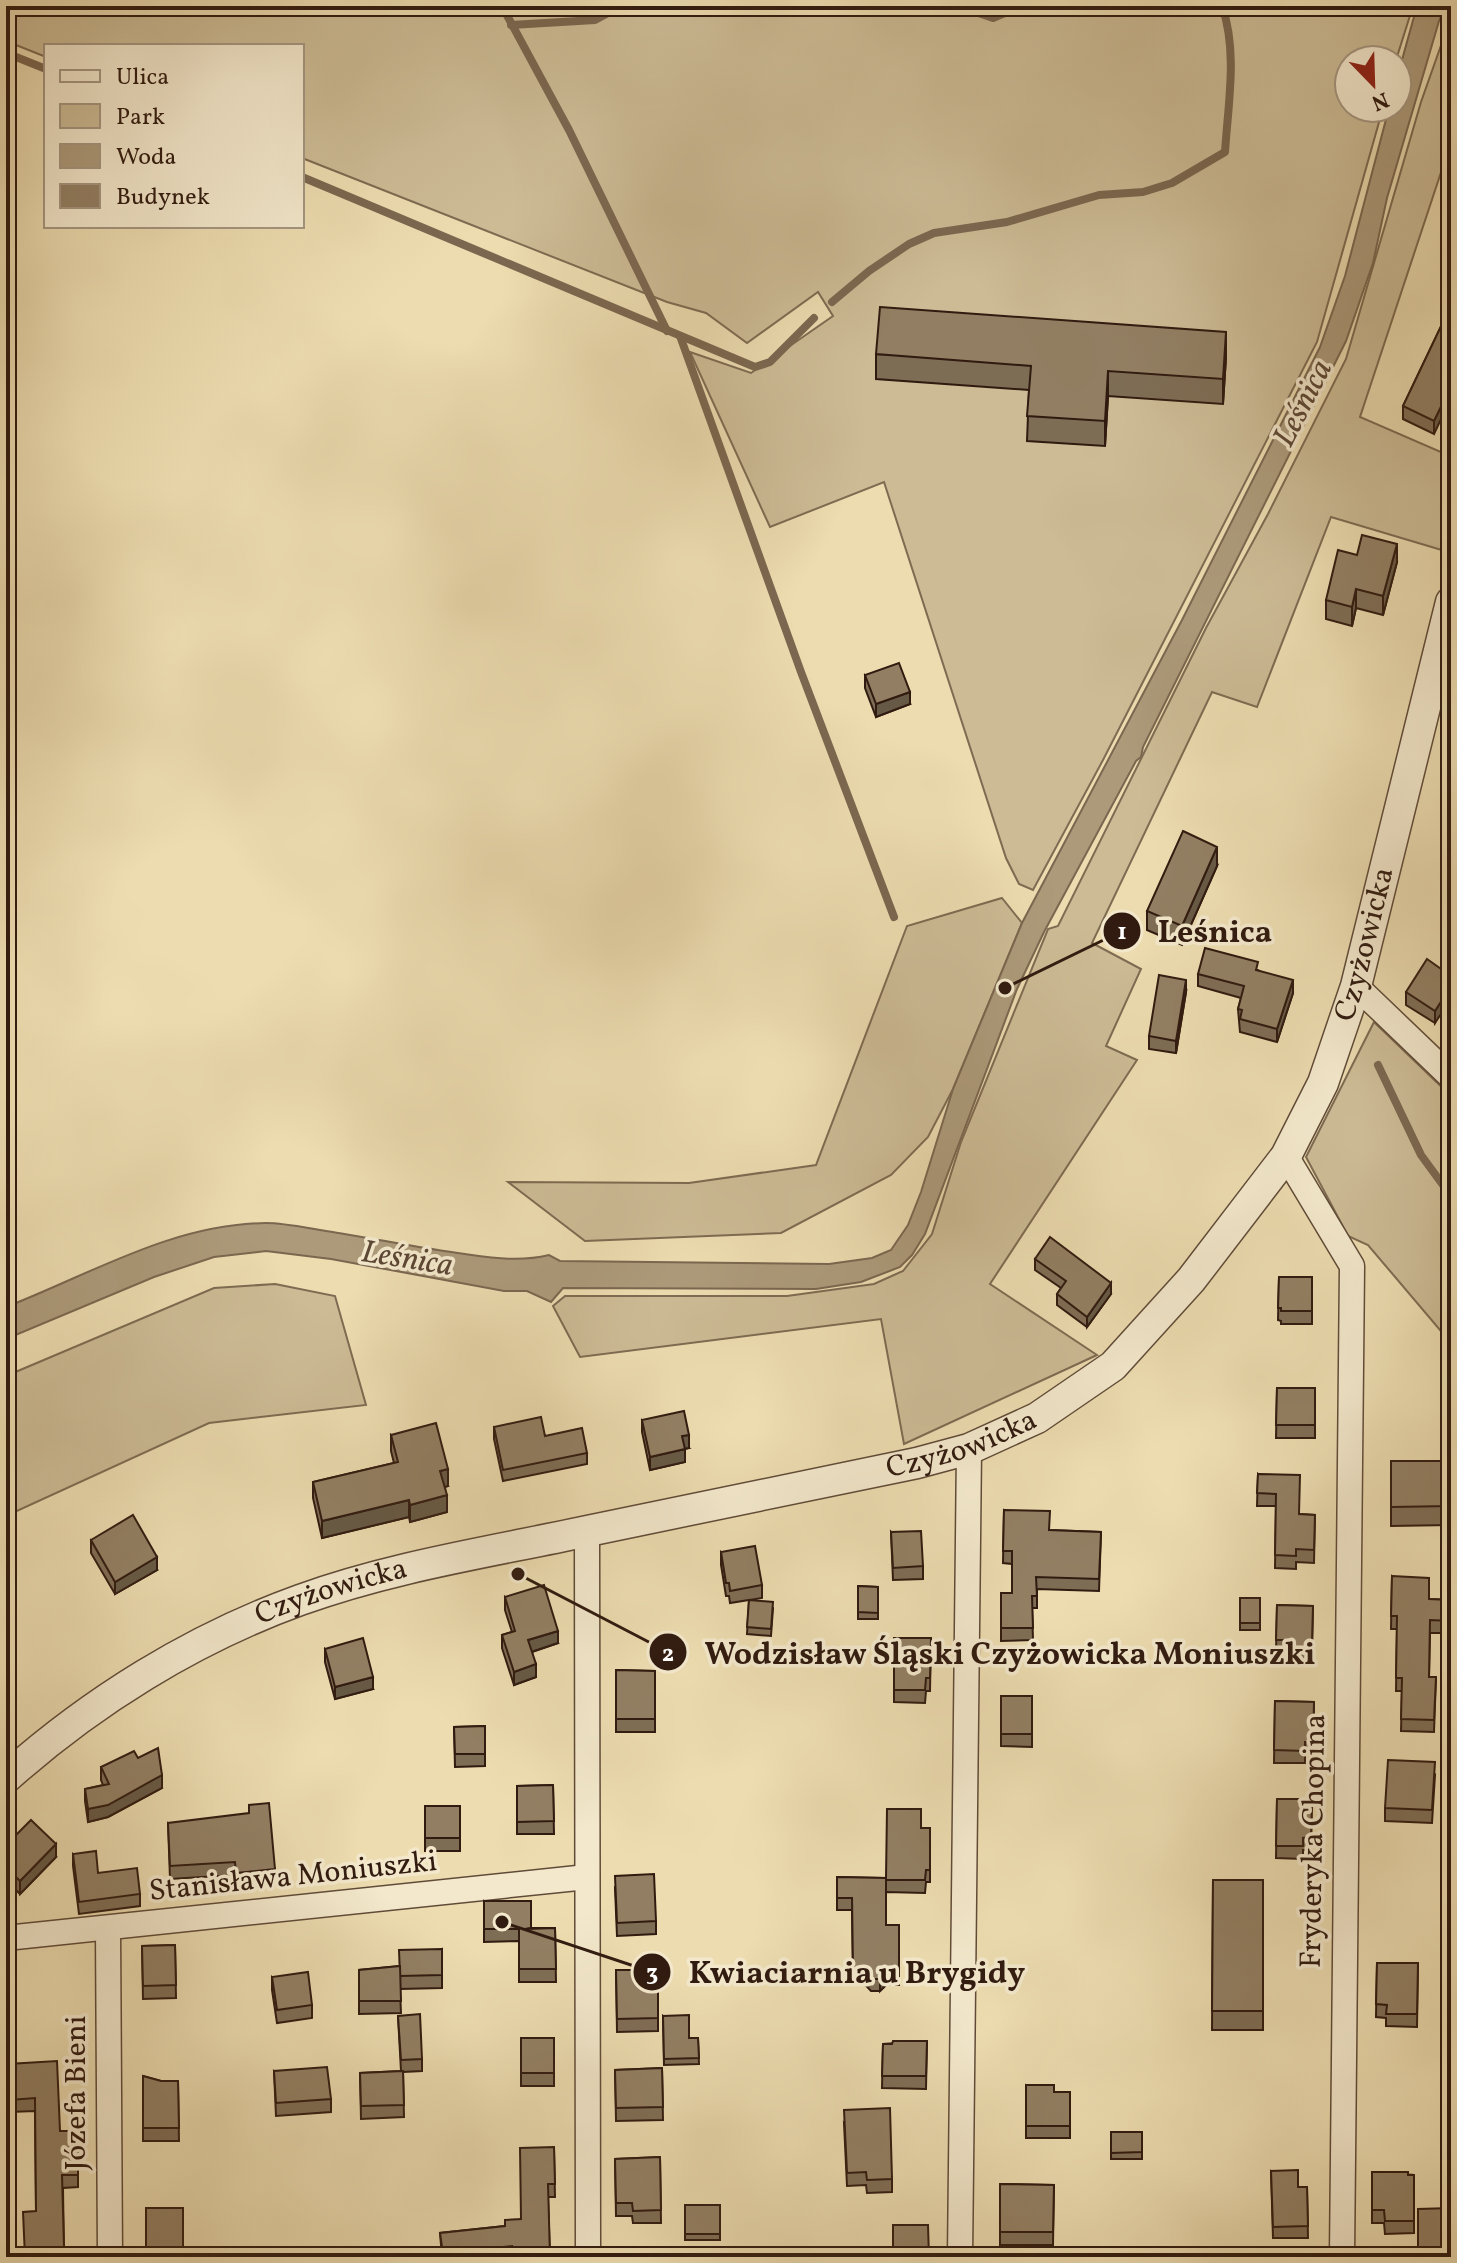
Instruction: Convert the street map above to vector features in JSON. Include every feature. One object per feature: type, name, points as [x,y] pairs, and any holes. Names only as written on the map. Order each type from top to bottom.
[{"type":"street","name":"Czyżowicka","points":[[6,1778],[91,1710],[157,1667],[221,1633],[301,1600],[406,1569],[917,1463],[969,1449],[1037,1418],[1113,1366],[1191,1280],[1286,1156],[1323,1083],[1356,986],[1451,602]]},
{"type":"street","points":[[1356,986],[1451,1077]]},
{"type":"street","name":"Fryderyka Chopina","points":[[1286,1156],[1352,1266],[1342,2257]]},
{"type":"street","points":[[960,2257],[969,1449]]},
{"type":"street","points":[[587,1532],[588,2257]]},
{"type":"street","name":"Stanisława Moniuszki","points":[[6,1938],[587,1877]]},
{"type":"street","name":"Józefa Bieni","points":[[108,1929],[110,2257]]},
{"type":"green space","points":[[6,6],[1413,6],[1401,44],[1333,44],[1333,124],[1378,124],[1317,342],[1033,890],[1019,884],[1006,858],[884,482],[770,527],[690,352],[751,373],[833,316],[818,292],[747,343],[706,313],[667,302],[304,159],[304,44],[44,44],[44,56],[6,41]]},
{"type":"green space","points":[[1451,17],[1451,142],[1360,417],[1443,453],[1451,452],[1451,534],[1445,551],[1331,517],[1257,707],[1212,692],[1092,943],[1141,969],[1106,1046],[1137,1060],[990,1284],[1097,1355],[904,1444],[881,1319],[580,1357],[553,1306],[565,1296],[787,1296],[874,1284],[903,1271],[932,1234],[961,1142],[1048,929],[1058,926],[1206,628],[1346,359],[1421,102]]},
{"type":"green space","points":[[1002,898],[1022,923],[953,1089],[928,1137],[891,1175],[781,1233],[585,1241],[508,1182],[689,1183],[816,1165],[907,926]]},
{"type":"green space","points":[[1374,1022],[1451,1096],[1451,1343],[1368,1245],[1348,1236],[1306,1157]]},
{"type":"green space","points":[[275,1284],[335,1296],[366,1405],[209,1423],[6,1516],[6,1376],[214,1288]]},
{"type":"water","points":[[1417,6],[1445,6],[1413,110],[1413,44],[1406,44]]},
{"type":"water","points":[[1385,124],[1409,124],[1387,198],[1373,263],[1346,341],[1143,747],[1141,757],[1136,761],[1044,932],[1017,989],[925,1234],[900,1267],[861,1282],[816,1289],[563,1288],[551,1302],[527,1291],[504,1291],[331,1259],[266,1251],[214,1257],[154,1277],[6,1339],[6,1307],[165,1241],[231,1226],[281,1224],[497,1258],[549,1255],[560,1261],[829,1264],[872,1258],[891,1250],[908,1225],[953,1089],[1022,923],[1182,620],[1320,347],[1345,276]]},
{"type":"building","points":[[880,307],[1226,332],[1223,379],[1108,371],[1105,421],[1027,416],[1031,366],[876,354]]},
{"type":"building","points":[[1444,320],[1451,323],[1451,386],[1434,421],[1403,406]]},
{"type":"building","points":[[1362,535],[1397,544],[1383,596],[1356,589],[1352,607],[1326,600],[1338,550],[1357,555]]},
{"type":"building","points":[[899,663],[910,692],[876,704],[865,675]]},
{"type":"building","points":[[1183,831],[1217,847],[1182,926],[1147,911]]},
{"type":"building","points":[[1205,948],[1258,962],[1256,970],[1293,980],[1277,1029],[1240,1019],[1242,1010],[1238,1009],[1244,986],[1198,974]]},
{"type":"building","points":[[1427,959],[1451,976],[1451,986],[1435,1011],[1406,992]]},
{"type":"building","points":[[1159,975],[1186,980],[1176,1041],[1149,1036]]},
{"type":"building","points":[[1050,1237],[1111,1283],[1087,1317],[1057,1294],[1066,1281],[1035,1259]]},
{"type":"building","points":[[1279,1277],[1312,1277],[1312,1311],[1281,1311],[1278,1308]]},
{"type":"building","points":[[1277,1388],[1315,1388],[1315,1425],[1276,1425]]},
{"type":"building","points":[[684,1411],[689,1435],[682,1436],[685,1449],[650,1457],[642,1420]]},
{"type":"building","points":[[541,1417],[545,1436],[582,1428],[587,1453],[503,1470],[494,1427]]},
{"type":"building","points":[[436,1423],[448,1469],[440,1471],[447,1495],[410,1505],[409,1500],[322,1521],[313,1482],[398,1462],[391,1435]]},
{"type":"building","points":[[1391,1461],[1451,1461],[1451,1506],[1391,1507]]},
{"type":"building","points":[[1258,1474],[1300,1475],[1299,1514],[1315,1515],[1314,1550],[1296,1549],[1296,1556],[1275,1555],[1276,1494],[1257,1493]]},
{"type":"building","points":[[1004,1510],[1050,1511],[1049,1530],[1101,1532],[1099,1579],[1036,1577],[1037,1596],[1032,1596],[1033,1628],[1001,1628],[1001,1593],[1012,1593],[1012,1551],[1003,1551]]},
{"type":"building","points":[[133,1515],[157,1557],[115,1582],[91,1540]]},
{"type":"building","points":[[921,1531],[923,1566],[893,1568],[891,1532]]},
{"type":"building","points":[[755,1546],[762,1585],[730,1591],[721,1552]]},
{"type":"building","points":[[1392,1576],[1429,1578],[1429,1599],[1451,1600],[1451,1621],[1430,1620],[1429,1677],[1436,1677],[1434,1720],[1401,1719],[1402,1678],[1396,1678],[1397,1616],[1391,1616]]},
{"type":"building","points":[[544,1585],[558,1631],[528,1640],[536,1664],[514,1672],[502,1635],[515,1631],[505,1597]]},
{"type":"building","points":[[858,1586],[878,1587],[878,1613],[858,1612]]},
{"type":"building","points":[[1240,1598],[1260,1598],[1260,1623],[1240,1623]]},
{"type":"building","points":[[749,1600],[773,1602],[771,1629],[747,1627]]},
{"type":"building","points":[[1277,1605],[1313,1606],[1312,1641],[1308,1641],[1307,1649],[1287,1649],[1287,1640],[1276,1640]]},
{"type":"building","points":[[363,1638],[373,1677],[335,1687],[325,1649]]},
{"type":"building","points":[[894,1638],[931,1638],[930,1678],[926,1678],[925,1690],[894,1690]]},
{"type":"building","points":[[616,1670],[655,1671],[655,1719],[616,1719]]},
{"type":"building","points":[[1001,1696],[1032,1696],[1032,1734],[1001,1734]]},
{"type":"building","points":[[1275,1701],[1314,1702],[1313,1742],[1305,1742],[1305,1751],[1274,1750]]},
{"type":"building","points":[[485,1726],[485,1754],[455,1754],[454,1727]]},
{"type":"building","points":[[158,1748],[162,1775],[108,1805],[88,1809],[85,1789],[109,1784],[101,1767],[134,1751],[138,1758]]},
{"type":"building","points":[[1388,1760],[1435,1762],[1432,1810],[1385,1808]]},
{"type":"building","points":[[553,1785],[554,1821],[517,1822],[517,1786]]},
{"type":"building","points":[[1277,1799],[1312,1799],[1311,1837],[1303,1838],[1303,1846],[1276,1846]]},
{"type":"building","points":[[269,1803],[275,1869],[236,1873],[235,1862],[170,1866],[168,1823],[249,1813],[249,1805]]},
{"type":"building","points":[[425,1806],[460,1806],[460,1838],[425,1838]]},
{"type":"building","points":[[887,1809],[921,1809],[921,1828],[930,1828],[930,1870],[926,1870],[925,1880],[886,1880],[886,1925],[899,1925],[899,1973],[886,1973],[880,1979],[871,1979],[860,1967],[853,1967],[852,1898],[837,1898],[837,1877],[886,1878]]},
{"type":"building","points":[[31,1820],[56,1844],[20,1881],[6,1867],[6,1845]]},
{"type":"building","points":[[96,1851],[98,1873],[137,1868],[140,1894],[79,1902],[73,1854]]},
{"type":"building","points":[[654,1874],[656,1921],[617,1923],[615,1876]]},
{"type":"building","points":[[1213,1880],[1263,1880],[1263,2011],[1212,2011]]},
{"type":"building","points":[[484,1901],[531,1901],[531,1928],[525,1929],[555,1928],[556,1969],[519,1969],[519,1929],[484,1929]]},
{"type":"building","points":[[175,1945],[176,1985],[143,1986],[142,1946]]},
{"type":"building","points":[[442,1949],[442,1975],[400,1976],[399,1950]]},
{"type":"building","points":[[1377,1963],[1418,1963],[1417,2014],[1386,2014],[1387,2005],[1376,2004]]},
{"type":"building","points":[[400,1966],[401,2001],[359,2001],[359,1970]]},
{"type":"building","points":[[616,1970],[658,1970],[658,2018],[617,2019]]},
{"type":"building","points":[[308,1972],[312,2005],[277,2010],[272,1977]]},
{"type":"building","points":[[420,2014],[422,2059],[401,2060],[398,2016]]},
{"type":"building","points":[[689,2015],[689,2038],[698,2038],[699,2058],[664,2059],[663,2016]]},
{"type":"building","points":[[521,2038],[554,2038],[554,2073],[521,2073]]},
{"type":"building","points":[[893,2041],[927,2041],[926,2076],[882,2076],[883,2044],[892,2044]]},
{"type":"building","points":[[57,2061],[60,2131],[78,2131],[78,2175],[62,2175],[64,2247],[48,2247],[49,2257],[25,2257],[23,2212],[36,2211],[35,2098],[10,2100],[8,2064]]},
{"type":"building","points":[[327,2067],[331,2099],[276,2103],[274,2071]]},
{"type":"building","points":[[662,2068],[663,2107],[616,2108],[615,2070]]},
{"type":"building","points":[[403,2071],[404,2105],[361,2106],[360,2073]]},
{"type":"building","points":[[143,2076],[161,2081],[178,2081],[179,2128],[143,2128]]},
{"type":"building","points":[[1026,2085],[1054,2085],[1054,2092],[1070,2092],[1070,2126],[1026,2126]]},
{"type":"building","points":[[890,2108],[892,2179],[867,2180],[866,2172],[847,2173],[844,2110]]},
{"type":"building","points":[[1111,2132],[1142,2132],[1142,2152],[1111,2153]]},
{"type":"building","points":[[554,2147],[555,2184],[548,2184],[550,2257],[512,2257],[512,2246],[443,2254],[440,2233],[505,2226],[505,2220],[521,2219],[520,2148]]},
{"type":"building","points":[[660,2157],[661,2210],[633,2211],[632,2203],[616,2203],[615,2159]]},
{"type":"building","points":[[1298,2170],[1298,2187],[1307,2187],[1308,2226],[1273,2227],[1271,2171]]},
{"type":"building","points":[[1372,2172],[1408,2172],[1408,2175],[1414,2175],[1414,2221],[1385,2221],[1384,2210],[1372,2210]]},
{"type":"building","points":[[1000,2184],[1054,2185],[1053,2232],[1000,2232]]},
{"type":"building","points":[[685,2205],[720,2205],[720,2234],[685,2234]]},
{"type":"building","points":[[146,2208],[183,2208],[183,2255],[146,2255]]},
{"type":"building","points":[[1451,2208],[1451,2257],[1418,2257],[1418,2209]]},
{"type":"building","points":[[893,2225],[928,2225],[929,2257],[893,2257]]},
{"type":"building","points":[[826,2251],[853,2251],[852,2257],[826,2257]]},
{"type":"waterway","points":[[502,6],[569,130],[667,331]]},
{"type":"waterway","points":[[511,25],[595,20],[621,6]]},
{"type":"waterway","points":[[958,6],[993,18],[1021,6]]},
{"type":"waterway","points":[[832,302],[869,271],[909,244],[934,233],[1007,222],[1099,195],[1143,192],[1172,183],[1225,152],[1231,60],[1222,6]]},
{"type":"waterway","points":[[6,53],[44,68]]},
{"type":"waterway","points":[[304,178],[755,367],[770,362],[814,318]]},
{"type":"waterway","points":[[680,336],[801,672],[894,917]]},
{"type":"waterway","points":[[1378,1065],[1421,1155],[1451,1196]]},
{"type":"place","name":"Leśnica","points":[[1005,988]]},
{"type":"place","name":"Wodzisław Śląski Czyżowicka Moniuszki","points":[[518,1574]]},
{"type":"place","name":"Kwiaciarnia u Brygidy","points":[[502,1922]]}]
